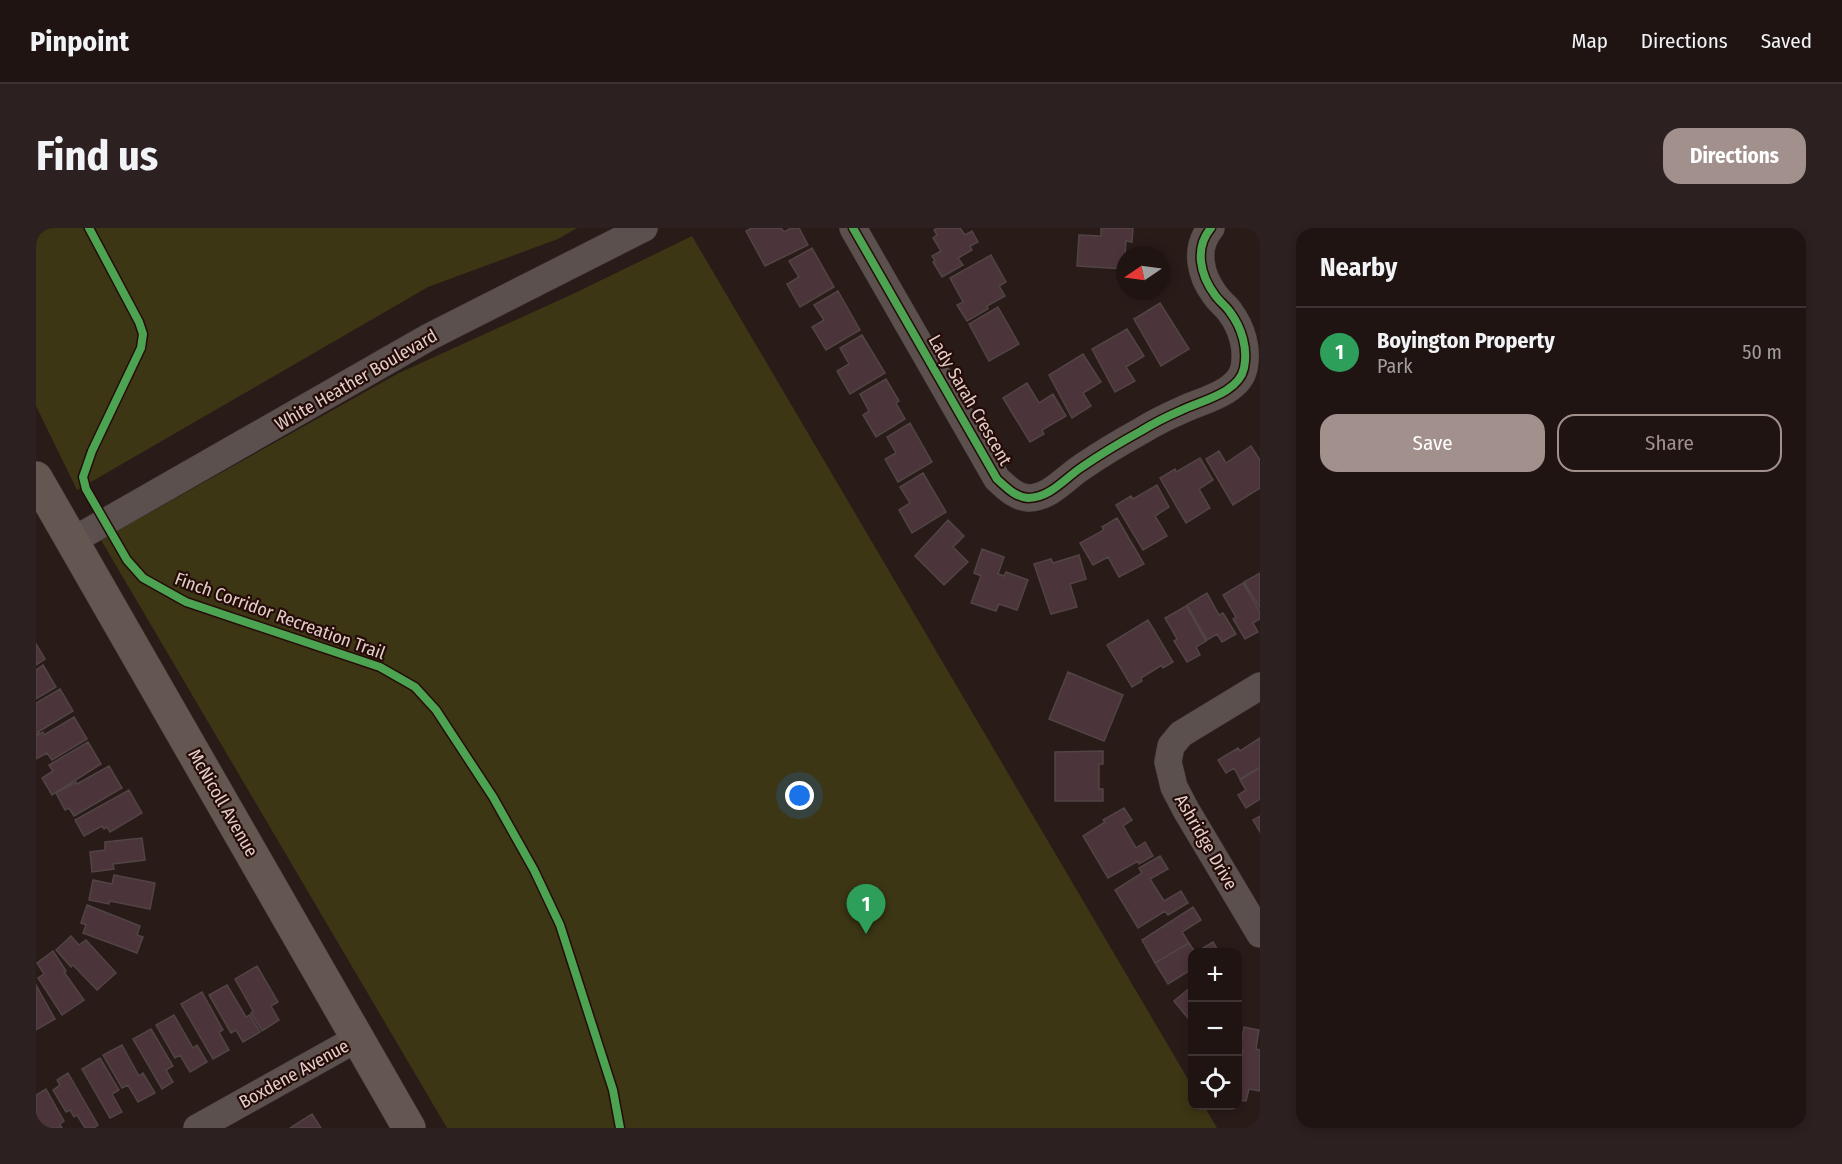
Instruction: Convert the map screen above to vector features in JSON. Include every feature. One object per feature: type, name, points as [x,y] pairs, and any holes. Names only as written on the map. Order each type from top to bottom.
[{"type":"main road","name":"McNicoll Avenue","points":[[36,478],[409,1128]]},
{"type":"street","name":"White Heather Boulevard","points":[[72,541],[429,337],[644,228]]},
{"type":"street","name":"Lady Sarah Crescent","points":[[853,228],[997,479],[1013,494],[1027,498],[1056,489],[1081,467],[1141,430],[1184,409],[1215,398],[1243,372],[1246,355],[1243,339],[1231,313],[1214,294],[1202,274],[1200,249],[1210,228]]},
{"type":"street","name":"Ashridge Drive","points":[[1260,686],[1181,734],[1171,747],[1168,762],[1174,787],[1186,810],[1260,934]]},
{"type":"street","name":"Boxdene Avenue","points":[[198,1128],[358,1038]]},
{"type":"shaded area","points":[[36,228],[577,228],[558,239],[428,287],[77,490],[36,406]]},
{"type":"shaded area","points":[[692,236],[1188,1079],[1188,1110],[1206,1110],[1217,1128],[447,1128],[101,540],[399,373],[575,293]]},
{"type":"building","points":[[752,228],[781,228],[784,232],[791,228],[799,228],[808,245],[765,266],[746,231]]},
{"type":"building","points":[[960,228],[965,235],[972,231],[978,242],[970,246],[972,250],[958,258],[963,265],[942,277],[932,256],[941,251],[933,238],[937,235],[934,230]]},
{"type":"building","points":[[1101,228],[1133,228],[1132,242],[1126,241],[1126,246],[1116,246],[1116,268],[1077,266],[1079,235],[1101,236]]},
{"type":"building","points":[[812,248],[834,287],[800,307],[787,284],[799,277],[789,261]]},
{"type":"building","points":[[991,255],[1006,282],[999,286],[1005,296],[967,321],[957,305],[963,302],[950,278]]},
{"type":"building","points":[[838,291],[860,330],[826,350],[812,327],[824,320],[814,305]]},
{"type":"building","points":[[1160,303],[1189,349],[1161,366],[1134,319]]},
{"type":"building","points":[[998,307],[1019,344],[989,361],[969,324]]},
{"type":"building","points":[[1127,329],[1144,356],[1126,367],[1135,381],[1115,392],[1092,349]]},
{"type":"building","points":[[862,335],[885,373],[850,394],[837,371],[849,364],[840,348]]},
{"type":"building","points":[[1083,354],[1101,382],[1083,393],[1091,406],[1072,418],[1049,375]]},
{"type":"building","points":[[886,379],[899,401],[896,403],[905,419],[876,437],[863,415],[869,411],[860,394]]},
{"type":"building","points":[[1027,383],[1039,403],[1053,394],[1066,416],[1042,430],[1044,434],[1030,442],[1003,398]]},
{"type":"building","points":[[910,423],[932,462],[898,482],[885,459],[896,453],[887,437]]},
{"type":"building","points":[[1251,446],[1260,460],[1260,488],[1233,505],[1206,459],[1219,451],[1226,463]]},
{"type":"building","points":[[1200,458],[1213,480],[1199,489],[1210,508],[1186,523],[1160,478]]},
{"type":"building","points":[[923,473],[946,512],[912,533],[899,510],[910,503],[900,487]]},
{"type":"building","points":[[1157,485],[1169,507],[1155,516],[1167,536],[1143,550],[1116,505],[1131,496],[1133,499]]},
{"type":"building","points":[[1117,518],[1144,564],[1119,577],[1108,557],[1093,565],[1080,543],[1104,530],[1102,527]]},
{"type":"building","points":[[948,520],[964,536],[953,547],[968,562],[944,585],[915,556]]},
{"type":"building","points":[[982,549],[1004,557],[998,574],[1004,576],[1006,572],[1028,580],[1017,610],[999,604],[996,611],[971,603],[981,576],[974,573]]},
{"type":"building","points":[[1079,555],[1086,579],[1070,584],[1077,607],[1051,614],[1034,564],[1051,559],[1053,563]]},
{"type":"building","points":[[1260,573],[1260,608],[1244,582]]},
{"type":"building","points":[[1243,583],[1260,612],[1260,619],[1253,623],[1258,632],[1245,639],[1223,595]]},
{"type":"building","points":[[1207,593],[1219,615],[1223,613],[1236,634],[1222,642],[1217,634],[1207,640],[1187,605]]},
{"type":"building","points":[[1186,606],[1206,641],[1196,647],[1200,655],[1187,662],[1174,641],[1177,639],[1165,618]]},
{"type":"building","points":[[1148,620],[1173,662],[1163,668],[1162,665],[1141,678],[1142,681],[1132,687],[1107,645]]},
{"type":"building","points":[[36,644],[45,659],[36,665]]},
{"type":"building","points":[[43,665],[56,687],[36,699],[36,670]]},
{"type":"building","points":[[1068,672],[1123,695],[1104,741],[1049,719]]},
{"type":"building","points":[[60,689],[73,711],[36,735],[36,703]]},
{"type":"building","points":[[74,717],[87,739],[52,760],[47,753],[36,759],[36,736],[43,732],[44,735]]},
{"type":"building","points":[[1260,738],[1260,767],[1240,779],[1234,768],[1226,773],[1218,760],[1238,748],[1240,751]]},
{"type":"building","points":[[88,742],[101,764],[52,795],[42,778],[53,771],[49,765]]},
{"type":"building","points":[[1103,751],[1103,764],[1099,764],[1099,789],[1103,789],[1103,801],[1055,801],[1055,752]]},
{"type":"building","points":[[109,766],[122,788],[74,816],[69,808],[65,810],[56,793]]},
{"type":"building","points":[[1260,768],[1260,799],[1246,808],[1238,795],[1246,790],[1240,780]]},
{"type":"building","points":[[129,790],[142,813],[110,832],[107,827],[104,829],[102,826],[84,836],[75,820]]},
{"type":"building","points":[[1124,808],[1132,820],[1123,826],[1136,848],[1145,842],[1153,856],[1139,864],[1138,861],[1108,878],[1083,836],[1105,822],[1103,820]]},
{"type":"building","points":[[1260,816],[1260,832],[1253,820]]},
{"type":"building","points":[[142,838],[145,860],[113,864],[114,869],[92,872],[90,852],[105,850],[105,842]]},
{"type":"building","points":[[1160,856],[1168,869],[1150,879],[1164,901],[1181,891],[1188,903],[1168,915],[1165,911],[1138,928],[1115,890],[1142,873],[1139,868]]},
{"type":"building","points":[[114,875],[155,883],[150,909],[110,901],[109,904],[89,900],[93,880],[112,884]]},
{"type":"building","points":[[87,905],[140,926],[137,935],[143,937],[137,953],[83,933],[86,925],[81,923]]},
{"type":"building","points":[[1193,907],[1201,920],[1182,932],[1189,943],[1155,963],[1142,940]]},
{"type":"building","points":[[71,936],[79,945],[86,940],[116,973],[97,990],[56,950]]},
{"type":"building","points":[[1213,942],[1217,948],[1203,948]]},
{"type":"building","points":[[1189,943],[1192,948],[1188,948],[1188,972],[1168,984],[1155,963]]},
{"type":"building","points":[[53,951],[66,971],[64,972],[84,1000],[62,1015],[38,978],[44,974],[37,963]]},
{"type":"building","points":[[257,966],[278,1002],[271,1006],[279,1020],[262,1031],[235,979]]},
{"type":"building","points":[[36,985],[55,1019],[36,1030]]},
{"type":"building","points":[[227,985],[246,1017],[250,1015],[260,1032],[243,1042],[236,1030],[231,1033],[209,995]]},
{"type":"building","points":[[1188,989],[1188,1018],[1174,1001]]},
{"type":"building","points":[[202,992],[223,1030],[219,1032],[229,1050],[213,1059],[181,1004]]},
{"type":"building","points":[[174,1015],[193,1048],[197,1045],[207,1062],[190,1072],[180,1055],[175,1058],[156,1025]]},
{"type":"building","points":[[1244,1027],[1259,1030],[1256,1049],[1260,1050],[1260,1091],[1249,1089],[1246,1101],[1242,1100]]},
{"type":"building","points":[[151,1029],[173,1066],[166,1070],[173,1082],[162,1089],[133,1039]]},
{"type":"building","points":[[122,1045],[139,1076],[143,1073],[155,1093],[138,1102],[128,1085],[122,1088],[103,1055]]},
{"type":"building","points":[[100,1058],[119,1090],[112,1094],[122,1112],[110,1118],[82,1069]]},
{"type":"building","points":[[68,1073],[98,1125],[94,1128],[85,1128],[77,1115],[74,1117],[70,1110],[66,1112],[53,1090],[60,1085],[57,1080]]},
{"type":"building","points":[[46,1089],[64,1121],[60,1124],[62,1128],[41,1128],[36,1119],[36,1095]]},
{"type":"building","points":[[312,1114],[321,1128],[290,1128]]},
{"type":"cycle path","name":"Finch Corridor Recreation Trail","points":[[89,228],[139,322],[143,334],[141,348],[92,451],[83,477],[86,489],[127,560],[143,578],[186,602],[380,667],[415,687],[436,710],[493,797],[534,870],[560,925],[613,1090],[620,1128]]},
{"type":"cycle path","points":[[853,228],[997,479],[1015,494],[1028,498],[1043,495],[1111,448],[1161,420],[1218,395],[1235,384],[1241,377],[1245,353],[1241,332],[1230,312],[1210,287],[1201,262],[1202,244],[1211,228]]},
{"type":"place","name":"Boyington Property","points":[[866,934]]}]
